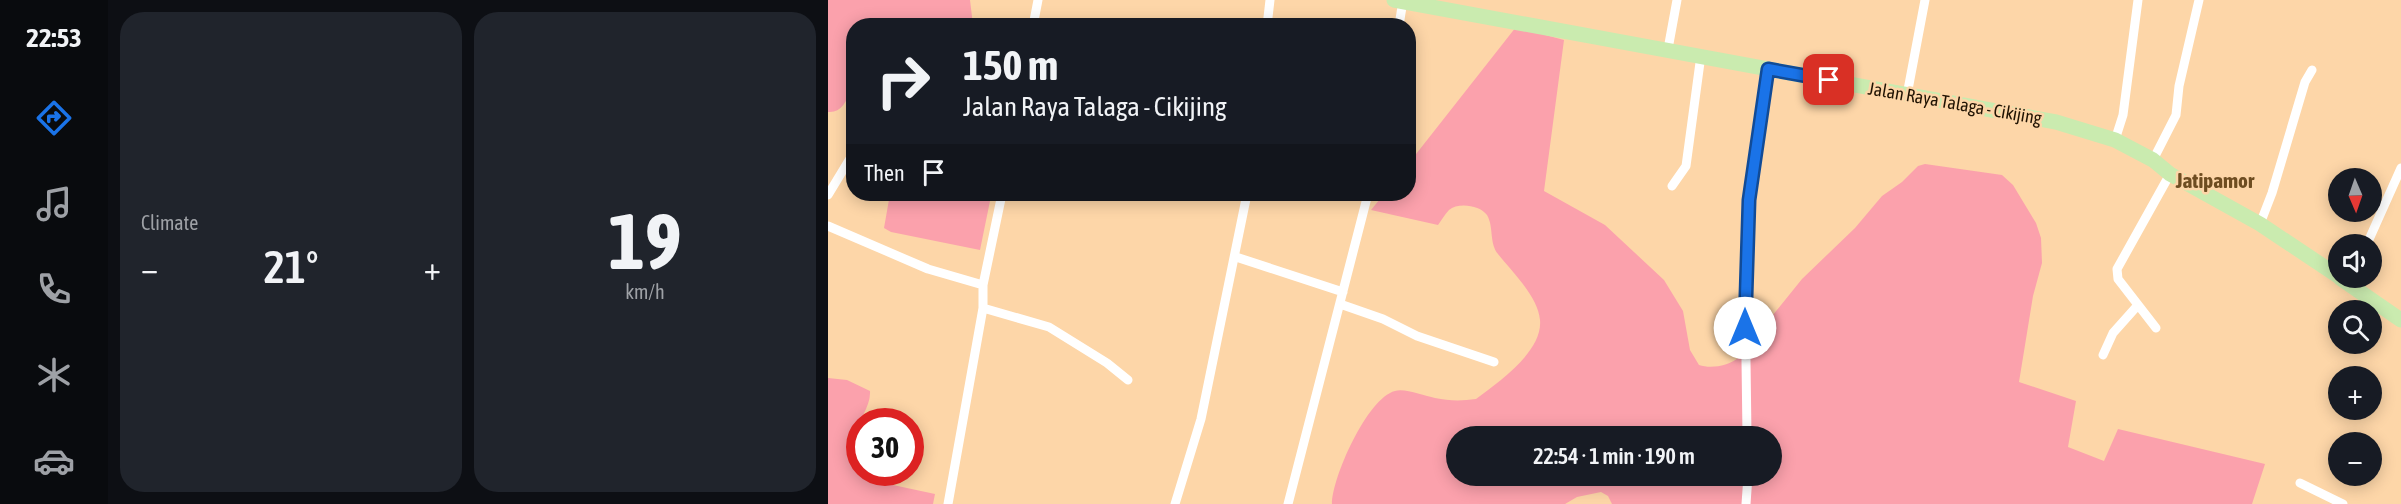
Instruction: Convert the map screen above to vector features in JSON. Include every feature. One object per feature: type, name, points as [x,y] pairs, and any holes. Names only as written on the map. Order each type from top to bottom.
[{"type":"main road","name":"Jalan Raya Talaga - Cikijing","points":[[1400,1],[1460,6],[1768,69],[2056,122],[2115,140],[2152,160],[2170,174],[2260,224],[2328,268]]},
{"type":"main road","name":"Jalan Raya Talaga - Cikijing","points":[[2357,288],[2401,320]]},
{"type":"street","points":[[1035,18],[1038,0]]},
{"type":"street","points":[[1269,18],[1270,0]]},
{"type":"street","points":[[1668,49],[1677,0]]},
{"type":"street","points":[[1907,95],[1924,0]]},
{"type":"street","points":[[2115,140],[2123,115],[2135,41],[2138,0]]},
{"type":"street","points":[[2152,160],[2176,115],[2179,86],[2198,0]]},
{"type":"street","points":[[1399,18],[1400,1]]},
{"type":"street","points":[[1672,186],[1686,166],[1701,55]]},
{"type":"street","points":[[1747,426],[1745,285],[1749,200],[1768,69]]},
{"type":"street","points":[[2260,224],[2272,193],[2305,82],[2312,70]]},
{"type":"street","points":[[828,195],[846,165]]},
{"type":"street","points":[[2371,234],[2401,168]]},
{"type":"street","points":[[2156,328],[2118,279],[2117,269],[2170,174]]},
{"type":"street","points":[[948,504],[983,309],[982,285],[1000,201]]},
{"type":"street","points":[[1175,504],[1202,418],[1236,257],[1245,201]]},
{"type":"street","points":[[1288,504],[1366,201]]},
{"type":"street","points":[[828,226],[928,269],[982,285]]},
{"type":"street","points":[[1236,257],[1343,292]]},
{"type":"street","points":[[1340,304],[1383,319],[1417,336],[1494,362]]},
{"type":"street","points":[[2103,355],[2113,333],[2138,305]]},
{"type":"street","points":[[983,309],[1049,327],[1107,363],[1128,380]]},
{"type":"street","points":[[2300,483],[2343,504]]},
{"type":"street","points":[[1746,504],[1747,486]]},
{"type":"shaded area","points":[[828,0],[970,0],[972,18],[846,18],[846,101],[838,110],[828,112]]},
{"type":"shaded area","points":[[1516,27],[1564,40],[1544,191],[1605,225],[1664,280],[1683,311],[1690,350],[1699,365],[1714,367],[1738,358],[1802,279],[1855,228],[1882,196],[1902,182],[1918,166],[1925,164],[2002,175],[2013,185],[2036,223],[2041,238],[2042,263],[2033,296],[2019,382],[2076,401],[2068,447],[2104,461],[2118,429],[2265,464],[2252,504],[1612,504],[1608,496],[1601,492],[1577,497],[1565,504],[1332,504],[1338,476],[1353,440],[1373,408],[1384,397],[1399,390],[1445,400],[1476,399],[1527,355],[1539,332],[1540,320],[1535,302],[1495,250],[1487,215],[1474,207],[1458,206],[1449,210],[1438,225],[1371,210],[1378,201],[1416,201],[1416,154]]},
{"type":"shaded area","points":[[889,201],[990,201],[980,250],[891,232],[884,228]]},
{"type":"shaded area","points":[[828,378],[847,380],[870,391],[866,408],[846,408],[846,486],[898,486],[935,494],[933,504],[828,504]]},
{"type":"district","name":"Jatipamor","points":[[2215,180]]},
{"type":"route","points":[[1745,328],[1749,200],[1768,69],[1829,80]]}]
